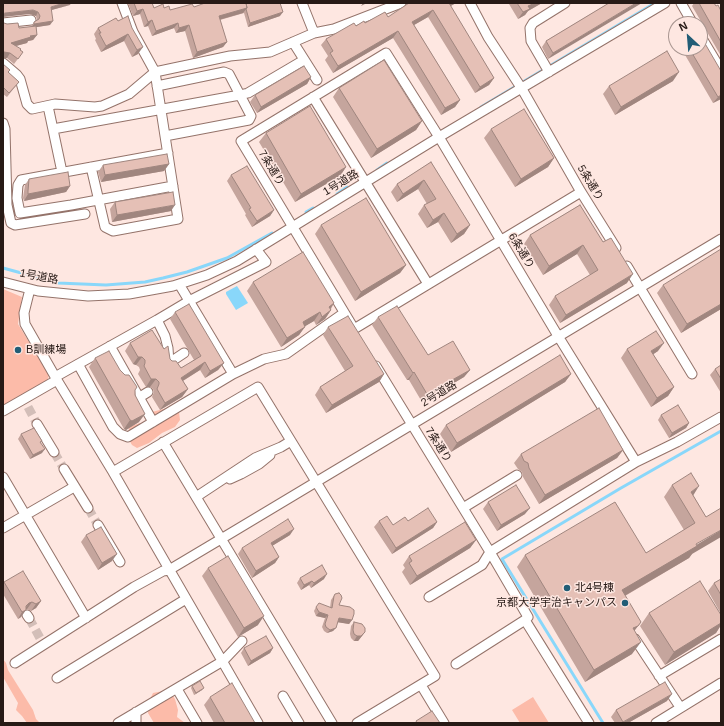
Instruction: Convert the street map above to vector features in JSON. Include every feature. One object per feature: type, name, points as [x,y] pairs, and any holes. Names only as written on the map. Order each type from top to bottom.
[{"type":"street","points":[[91,167],[105,227],[113,231],[178,219],[155,72],[133,32],[122,3]]},
{"type":"street","points":[[302,3],[314,33]]},
{"type":"street","points":[[3,63],[20,79],[27,104],[32,109],[54,104],[95,107],[102,106],[129,94],[155,72],[230,56],[270,52],[314,33],[334,29],[401,3]]},
{"type":"street","name":"5条通り","points":[[470,3],[488,37],[520,86],[581,192],[692,374]]},
{"type":"street","points":[[547,69],[531,41],[530,28],[533,23],[565,3]]},
{"type":"street","name":"1号道路","points":[[3,282],[30,289],[88,296],[129,294],[179,284],[207,275],[237,261],[547,69],[665,3]]},
{"type":"street","points":[[681,3],[688,16]]},
{"type":"street","points":[[3,23],[31,20]]},
{"type":"street","points":[[293,42],[316,80]]},
{"type":"street","points":[[708,48],[721,70]]},
{"type":"street","name":"6条通り","points":[[313,97],[386,53],[439,137],[558,336],[636,462]]},
{"type":"street","points":[[53,129],[248,93],[304,60]]},
{"type":"street","points":[[157,86],[167,82],[224,72],[229,74],[251,116],[248,120],[165,136]]},
{"type":"street","points":[[313,97],[428,284],[581,192]]},
{"type":"street","name":"7条通り","points":[[313,97],[241,141],[344,313],[356,332],[428,284]]},
{"type":"street","points":[[48,106],[62,172]]},
{"type":"street","points":[[3,123],[5,130],[7,205],[11,223],[15,225],[85,214]]},
{"type":"street","points":[[168,153],[21,180],[18,185],[20,213],[173,186]]},
{"type":"street","name":"2号道路","points":[[15,663],[42,642],[86,618],[134,587],[163,571],[169,570],[721,239]]},
{"type":"street","points":[[3,411],[25,403],[56,378],[78,364],[189,301],[266,262],[256,249]]},
{"type":"street","points":[[179,284],[233,374]]},
{"type":"street","points":[[30,289],[24,313],[25,324],[113,472],[258,723]]},
{"type":"street","points":[[78,364],[113,427],[120,434],[128,437],[233,374],[264,359],[286,354],[344,313]]},
{"type":"street","points":[[157,320],[165,336],[168,348],[169,363],[184,353]]},
{"type":"street","points":[[110,346],[127,374],[137,399],[153,422]]},
{"type":"street","name":"7条通り","points":[[374,361],[490,552],[527,619],[589,723]]},
{"type":"street","points":[[113,472],[258,387],[435,676],[357,723]]},
{"type":"street","points":[[137,399],[148,392]]},
{"type":"street","points":[[429,597],[482,565],[490,552],[636,462],[677,442],[721,417]]},
{"type":"street","points":[[37,424],[54,452]]},
{"type":"street","points":[[196,497],[256,458],[291,441]]},
{"type":"street","points":[[163,442],[332,723]]},
{"type":"street","points":[[64,469],[88,508]]},
{"type":"street","points":[[463,508],[517,475]]},
{"type":"street","points":[[3,477],[86,618]]},
{"type":"street","points":[[3,528],[74,486]]},
{"type":"street","points":[[98,526],[120,562]]},
{"type":"street","points":[[57,678],[186,599]]},
{"type":"street","points":[[456,664],[527,619]]},
{"type":"street","points":[[635,639],[680,708]]},
{"type":"street","points":[[659,676],[721,639]]},
{"type":"street","points":[[118,723],[223,661],[242,641]]},
{"type":"street","points":[[656,723],[721,683]]},
{"type":"street","points":[[420,685],[444,723]]},
{"type":"street","points":[[177,689],[197,723]]},
{"type":"street","points":[[283,696],[299,723]]},
{"type":"street","points":[[136,712],[136,723]]},
{"type":"shaded area","name":"B訓練場","points":[[3,289],[22,297],[18,324],[49,375],[47,382],[3,408]]},
{"type":"shaded area","points":[[167,408],[179,412],[180,420],[175,427],[162,433],[149,443],[137,448],[132,445],[128,438],[129,427],[140,423],[148,423],[152,412]]},
{"type":"shaded area","points":[[3,659],[8,670],[33,710],[36,719],[40,723],[27,723],[16,710],[18,703],[3,677]]},
{"type":"shaded area","points":[[163,691],[173,696],[178,710],[177,717],[185,723],[154,723],[148,713],[150,699],[153,693]]},
{"type":"shaded area","points":[[533,697],[549,723],[520,723],[512,710]]},
{"type":"water","points":[[237,286],[248,303],[236,310],[226,292]]},
{"type":"building","points":[[3,3],[64,3],[51,7],[53,21],[34,24],[40,16],[38,12],[33,10],[3,14]]},
{"type":"building","points":[[134,3],[152,3],[154,8],[163,4],[164,8],[169,6],[170,10],[192,4],[194,7],[205,3],[246,3],[247,8],[219,16],[227,42],[197,52],[189,25],[179,28],[178,23],[156,31],[152,20],[148,22],[143,9],[137,11]]},
{"type":"building","points":[[246,3],[280,3],[283,12],[250,23]]},
{"type":"building","points":[[409,3],[449,3],[494,78],[480,87],[433,10],[412,22],[460,100],[445,108],[398,31],[338,66],[330,53],[333,51],[326,39],[354,23],[356,26],[364,21],[365,23],[385,12],[388,17]]},
{"type":"building","points":[[517,3],[535,3],[528,6],[530,9],[523,12]]},
{"type":"building","points":[[609,3],[636,3],[553,53],[546,41]]},
{"type":"building","points":[[699,3],[714,3],[716,6],[718,5],[721,11],[721,42],[708,19],[708,16],[706,16]]},
{"type":"building","points":[[128,16],[132,28],[143,47],[137,50],[128,34],[106,46],[98,28],[116,18],[118,21]]},
{"type":"building","points":[[3,22],[7,24],[18,23],[19,28],[36,26],[37,35],[11,43],[23,52],[18,59],[10,53],[3,51]]},
{"type":"building","points":[[708,49],[721,71],[721,95],[718,97],[694,56],[708,56]]},
{"type":"building","points":[[667,51],[668,56],[670,56],[679,72],[621,107],[609,86]]},
{"type":"building","points":[[384,60],[422,121],[377,149],[339,88]]},
{"type":"building","points":[[3,64],[10,70],[8,72],[19,82],[9,93],[4,88],[3,89]]},
{"type":"building","points":[[304,66],[311,77],[261,107],[255,95]]},
{"type":"building","points":[[310,106],[346,167],[301,194],[266,133]]},
{"type":"building","points":[[524,109],[554,158],[521,179],[491,129]]},
{"type":"building","points":[[167,154],[169,164],[105,175],[103,165]]},
{"type":"building","points":[[431,162],[470,225],[457,234],[444,213],[433,220],[424,205],[436,199],[424,180],[403,194],[397,184]]},
{"type":"building","points":[[247,166],[274,210],[257,221],[231,175]]},
{"type":"building","points":[[68,172],[70,186],[28,194],[29,179]]},
{"type":"building","points":[[173,192],[175,205],[117,215],[115,202]]},
{"type":"building","points":[[366,198],[406,265],[361,292],[321,225]]},
{"type":"building","points":[[580,205],[603,242],[611,238],[633,274],[566,315],[555,296],[598,270],[583,245],[549,266],[530,235]]},
{"type":"building","points":[[721,249],[721,304],[687,324],[663,285]]},
{"type":"building","points":[[303,252],[334,303],[329,307],[331,310],[322,317],[320,312],[303,322],[305,327],[287,338],[253,282]]},
{"type":"building","points":[[189,304],[224,363],[210,371],[205,362],[181,378],[188,389],[165,403],[157,389],[159,382],[156,379],[151,379],[144,366],[145,360],[142,357],[138,357],[130,343],[152,330],[164,349],[168,346],[170,359],[172,361],[176,361],[181,368],[201,356],[175,312]]},
{"type":"building","points":[[397,306],[428,355],[453,341],[470,370],[427,394],[378,317]]},
{"type":"building","points":[[348,316],[384,374],[332,405],[320,387],[353,366],[328,327]]},
{"type":"building","points":[[656,331],[664,343],[651,351],[674,387],[657,398],[627,349]]},
{"type":"building","points":[[109,351],[120,370],[125,375],[129,375],[137,387],[135,390],[135,395],[145,414],[132,421],[130,420],[95,358]]},
{"type":"building","points":[[560,355],[571,374],[457,443],[446,425]]},
{"type":"building","points":[[721,365],[721,379],[715,369]]},
{"type":"building","points":[[678,405],[689,423],[672,433],[661,415]]},
{"type":"building","points":[[599,408],[623,450],[545,495],[529,468],[528,463],[524,461],[521,454]]},
{"type":"building","points":[[34,428],[45,449],[33,455],[21,434]]},
{"type":"building","points":[[691,473],[699,486],[691,492],[706,517],[721,508],[721,530],[696,544],[697,546],[622,590],[641,622],[638,626],[633,628],[641,642],[594,670],[525,555],[615,502],[646,553],[695,523],[672,485]]},
{"type":"building","points":[[516,485],[530,508],[501,525],[488,502]]},
{"type":"building","points":[[428,508],[437,522],[396,548],[379,521],[387,516],[393,525],[405,517],[408,521]]},
{"type":"building","points":[[288,519],[294,529],[271,543],[279,557],[256,571],[242,548]]},
{"type":"building","points":[[465,522],[476,540],[417,576],[409,563],[412,561],[409,556]]},
{"type":"building","points":[[101,527],[117,554],[102,563],[86,535]]},
{"type":"building","points":[[228,556],[264,616],[244,628],[208,568]]},
{"type":"building","points":[[322,565],[327,574],[314,583],[312,581],[304,585],[300,578]]},
{"type":"building","points":[[23,571],[41,601],[36,604],[32,602],[29,603],[26,606],[26,610],[22,612],[4,582]]},
{"type":"building","points":[[721,579],[721,595],[714,583]]},
{"type":"building","points":[[700,581],[721,615],[721,623],[674,652],[649,613]]},
{"type":"building","points":[[339,593],[342,598],[339,605],[350,607],[354,610],[354,614],[352,620],[339,618],[336,628],[330,630],[325,624],[328,615],[319,612],[316,607],[319,603],[332,608],[334,596],[335,594]]},
{"type":"building","points":[[354,622],[362,624],[365,628],[365,632],[361,636],[354,634]]},
{"type":"building","points":[[266,636],[273,648],[251,661],[244,648]]},
{"type":"building","points":[[200,681],[204,688],[196,693],[192,686]]},
{"type":"building","points":[[665,682],[672,694],[623,722],[616,710]]},
{"type":"building","points":[[232,683],[255,723],[225,723],[210,697]]},
{"type":"building","points":[[432,711],[440,723],[417,723],[416,721]]},
{"type":"waterway","points":[[481,107],[655,3]]},
{"type":"waterway","points":[[377,170],[387,163]]},
{"type":"waterway","points":[[337,194],[347,187]]},
{"type":"waterway","points":[[306,212],[313,208]]},
{"type":"waterway","points":[[3,268],[58,283],[106,285],[145,282],[187,272],[227,258],[272,233]]},
{"type":"waterway","points":[[603,723],[502,559],[621,488],[721,431]]},
{"type":"tunnel","points":[[28,407],[37,424]]},
{"type":"tunnel","points":[[54,452],[64,469]]},
{"type":"tunnel","points":[[88,508],[98,525]]},
{"type":"tunnel","points":[[29,618],[40,638]]},
{"type":"place","name":"B訓練場","points":[[18,350]]},
{"type":"place","name":"北4号棟","points":[[567,588]]},
{"type":"place","name":"京都大学宇治キャンパス","points":[[625,603]]}]
